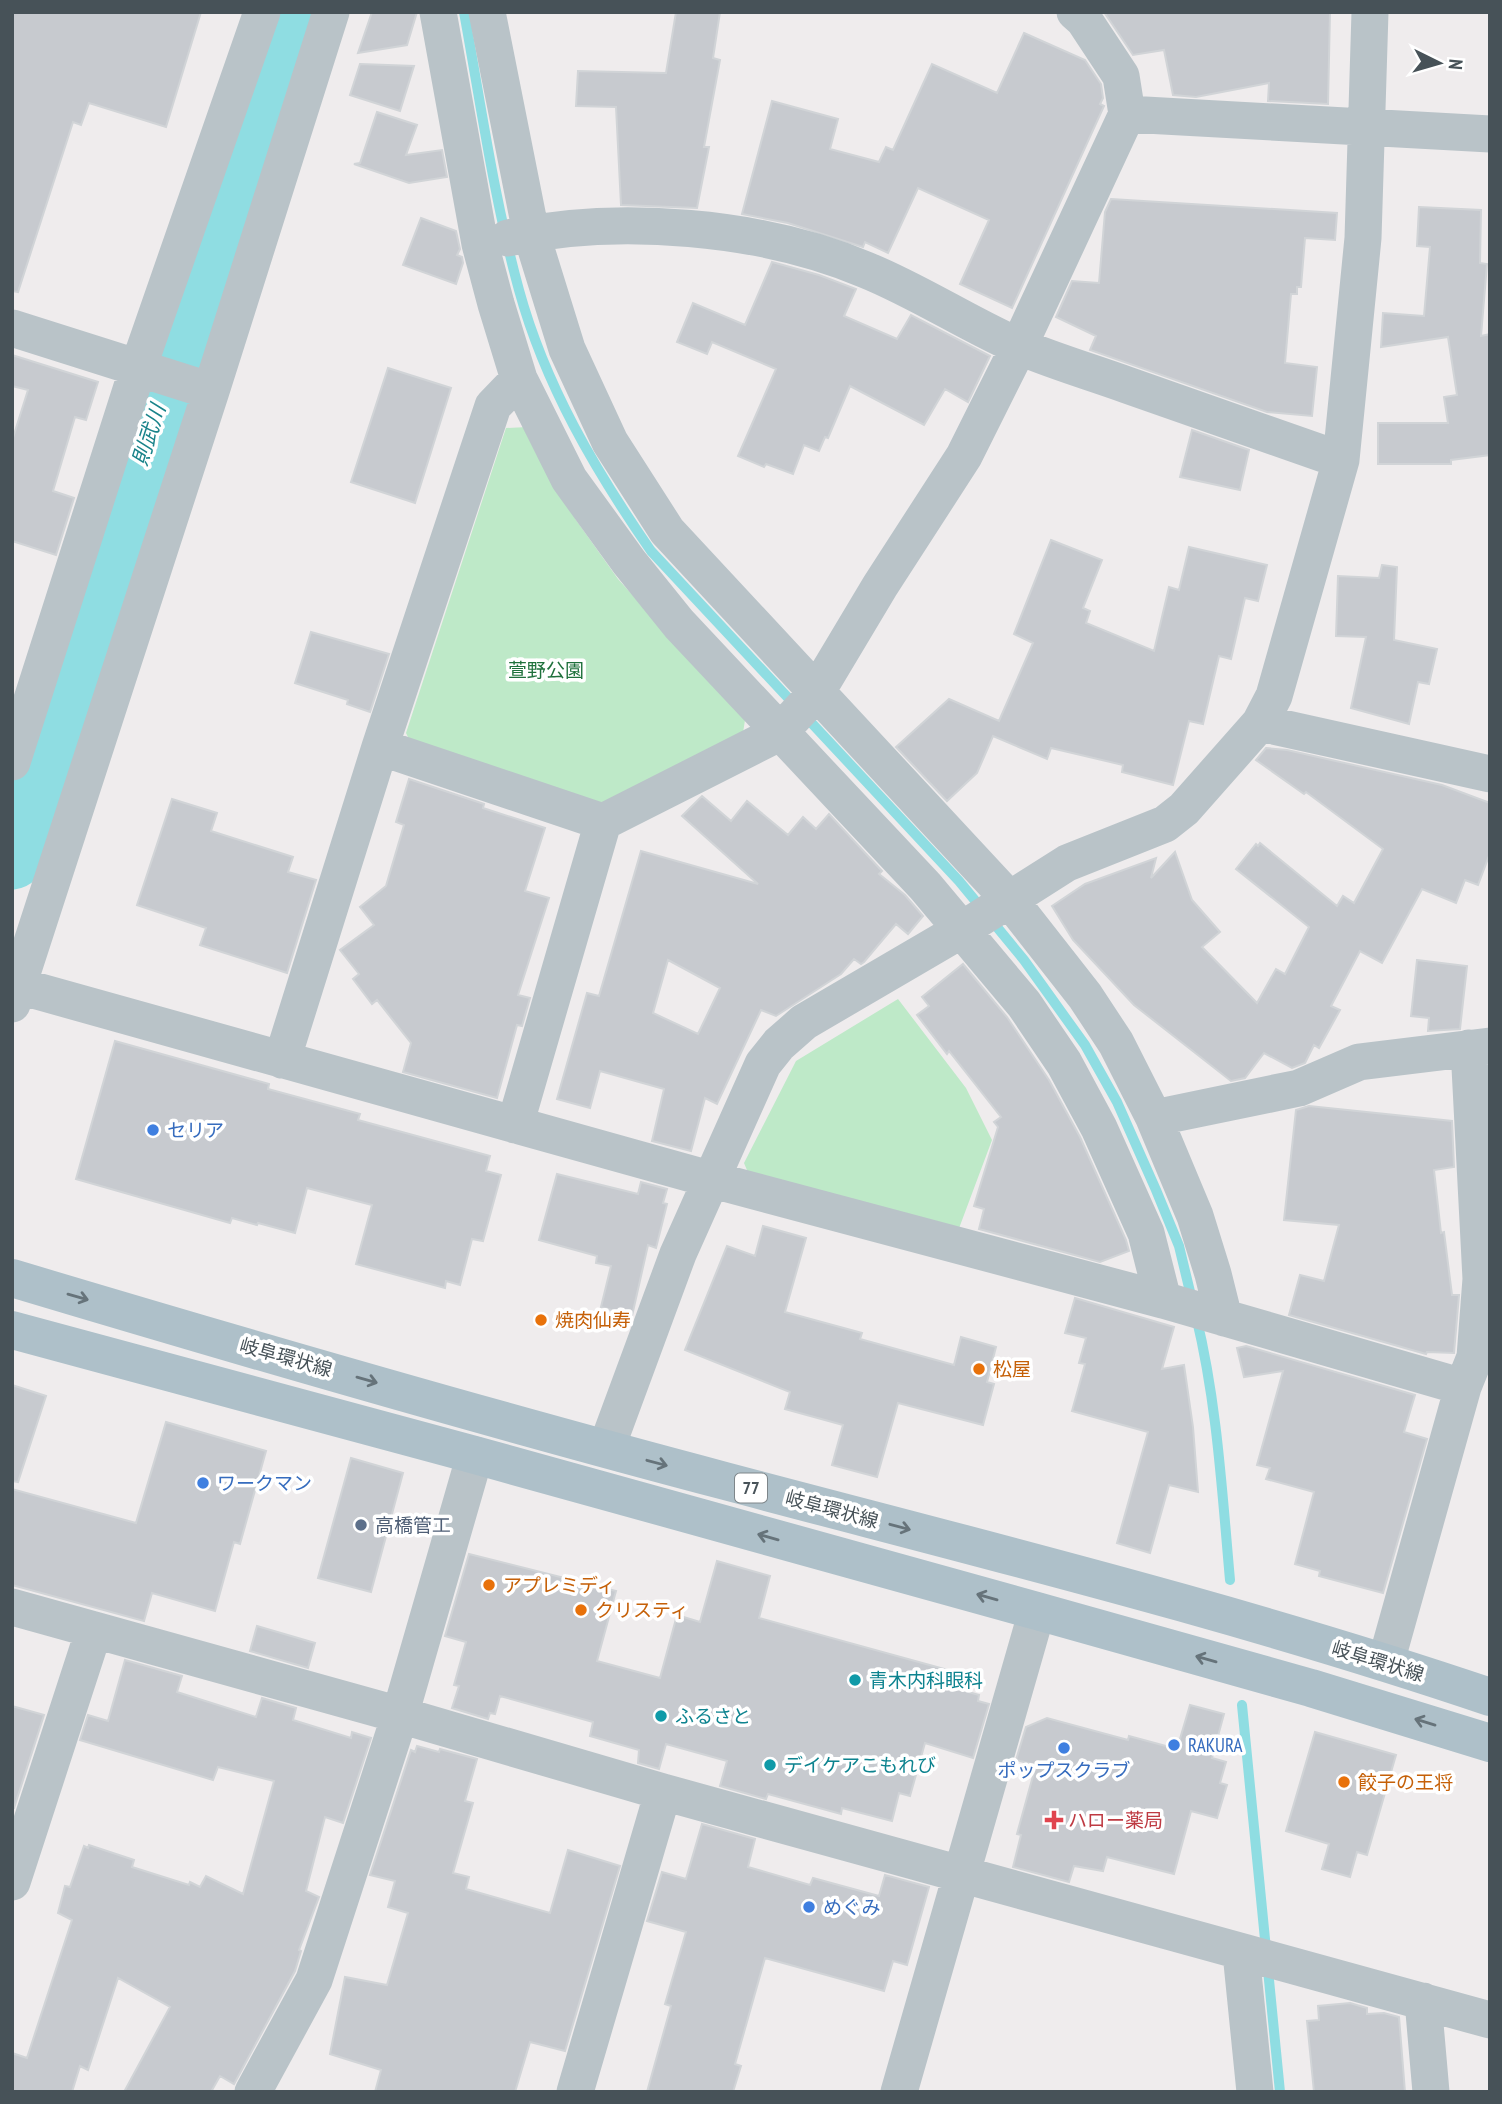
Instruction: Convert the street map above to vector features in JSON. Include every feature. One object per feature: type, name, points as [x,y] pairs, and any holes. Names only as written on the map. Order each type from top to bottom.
[{"type":"main road","name":"岐阜環状線","points":[[12,1278],[606,1449],[1036,1563],[1386,1662],[1490,1697]]},
{"type":"main road","name":"77","points":[[12,1330],[1037,1611],[1324,1692],[1490,1743]]},
{"type":"street","points":[[262,12],[172,378],[14,992],[282,1060],[713,1180],[1195,1309],[1463,1387]]},
{"type":"street","points":[[12,762],[172,378],[331,12]]},
{"type":"street","points":[[438,12],[505,238],[567,349],[610,442],[667,531],[925,886],[985,914],[1024,1004],[1070,1074],[1099,1128],[1146,1233],[1195,1309]]},
{"type":"street","points":[[486,12],[519,379],[569,479],[629,562],[679,624],[798,713],[985,914],[1091,1005],[1116,1043],[1154,1118],[1195,1216],[1213,1274],[1195,1309]]},
{"type":"street","points":[[515,1125],[603,822],[798,713],[964,456],[1019,346],[1127,114],[1121,76],[1084,20],[1075,12]]},
{"type":"street","points":[[606,1449],[678,1254],[763,1064],[779,1044],[804,1022],[1067,863],[1165,824],[1184,808],[1260,723],[1274,696],[1341,460],[1363,238],[1364,129],[1370,12]]},
{"type":"street","points":[[1127,114],[1490,134]]},
{"type":"street","points":[[505,238],[611,227],[686,229],[758,237],[813,249],[869,270],[1019,346],[1341,460]]},
{"type":"street","points":[[12,328],[172,378]]},
{"type":"street","points":[[282,1060],[380,747],[493,406],[519,379]]},
{"type":"street","points":[[1260,723],[1490,774]]},
{"type":"street","points":[[380,747],[603,822]]},
{"type":"street","points":[[1154,1118],[1299,1088],[1359,1062],[1480,1047],[1481,1279],[1475,1357],[1463,1387],[1386,1662]]},
{"type":"street","points":[[253,2092],[314,1980],[400,1715],[475,1455]]},
{"type":"street","points":[[12,1607],[400,1715],[663,1792],[1490,2020]]},
{"type":"street","points":[[899,2092],[1037,1611]]},
{"type":"street","points":[[12,1882],[94,1630]]},
{"type":"street","points":[[575,2092],[663,1792]]},
{"type":"street","points":[[1255,2092],[1259,1957]]},
{"type":"street","points":[[1423,2001],[1431,2092]]},
{"type":"green space","name":"萱野公園","points":[[527,427],[576,520],[618,579],[745,720],[743,733],[599,806],[412,745],[406,733],[506,428]]},
{"type":"green space","points":[[898,999],[966,1088],[992,1140],[958,1231],[749,1175],[744,1163],[796,1061]]},
{"type":"building","points":[[12,12],[201,12],[166,127],[89,103],[81,125],[73,122],[18,292],[12,291]]},
{"type":"building","points":[[372,12],[417,12],[407,45],[358,53]]},
{"type":"building","points":[[676,12],[720,12],[713,58],[720,60],[704,147],[709,147],[697,208],[621,205],[616,107],[576,106],[578,71],[666,73]]},
{"type":"building","points":[[1104,12],[1330,12],[1328,104],[1268,101],[1269,83],[1196,97],[1173,95],[1164,50],[1133,55]]},
{"type":"building","points":[[1024,33],[1085,60],[1101,84],[1103,98],[1100,104],[1104,106],[1012,308],[960,284],[989,220],[918,188],[888,253],[865,242],[863,247],[788,223],[742,214],[772,101],[838,119],[830,149],[879,162],[886,147],[893,150],[932,64],[997,93]]},
{"type":"building","points":[[360,64],[414,66],[400,111],[350,95]]},
{"type":"building","points":[[377,112],[417,125],[406,155],[442,150],[447,177],[409,183],[354,164],[360,163]]},
{"type":"building","points":[[1111,199],[1337,213],[1335,240],[1305,238],[1301,287],[1297,287],[1297,294],[1291,294],[1285,363],[1317,367],[1312,416],[1267,412],[1090,350],[1096,336],[1056,317],[1072,281],[1099,283],[1105,212]]},
{"type":"building","points":[[1419,207],[1481,210],[1480,263],[1487,264],[1481,336],[1490,334],[1490,455],[1451,460],[1451,464],[1378,464],[1378,423],[1448,423],[1444,397],[1457,395],[1448,337],[1381,347],[1383,313],[1424,316],[1430,247],[1417,246]]},
{"type":"building","points":[[421,218],[456,231],[460,249],[457,255],[462,257],[463,263],[456,284],[403,265]]},
{"type":"building","points":[[772,262],[856,289],[844,316],[897,339],[911,315],[990,356],[968,402],[945,389],[924,425],[850,386],[828,438],[825,437],[819,451],[804,445],[793,474],[766,464],[764,467],[738,456],[776,369],[712,342],[707,354],[677,342],[693,303],[745,325]]},
{"type":"building","points":[[12,355],[98,382],[86,420],[75,417],[53,491],[74,498],[56,555],[12,541],[12,441],[28,390],[12,386]]},
{"type":"building","points":[[388,368],[451,388],[415,503],[351,482]]},
{"type":"building","points":[[1192,430],[1249,450],[1240,490],[1180,477]]},
{"type":"building","points":[[1051,540],[1102,560],[1083,608],[1090,611],[1086,623],[1154,651],[1169,587],[1179,590],[1189,547],[1267,565],[1258,601],[1245,598],[1231,659],[1219,656],[1203,724],[1189,721],[1173,785],[1122,772],[1123,765],[1051,748],[1047,759],[993,736],[977,773],[947,801],[896,747],[949,699],[999,721],[1033,643],[1014,634]]},
{"type":"building","points":[[1382,565],[1397,567],[1394,640],[1437,649],[1429,684],[1418,682],[1409,724],[1351,708],[1366,637],[1336,636],[1338,576],[1379,578]]},
{"type":"building","points":[[311,632],[389,654],[370,712],[347,704],[348,700],[295,683]]},
{"type":"building","points":[[1266,748],[1287,750],[1442,785],[1490,803],[1490,853],[1478,885],[1465,880],[1456,903],[1422,889],[1382,963],[1360,951],[1331,1006],[1340,1010],[1319,1048],[1314,1045],[1305,1063],[1292,1068],[1264,1053],[1245,1078],[1231,1081],[1134,1005],[1073,940],[1052,906],[1085,884],[1156,858],[1151,878],[1175,852],[1192,900],[1220,932],[1202,947],[1257,1003],[1276,969],[1285,974],[1309,927],[1236,869],[1256,844],[1258,846],[1260,843],[1337,906],[1343,896],[1354,903],[1383,849],[1306,792],[1304,794],[1256,760]]},
{"type":"building","points":[[409,779],[484,804],[483,808],[545,828],[525,891],[549,898],[518,995],[530,998],[522,1026],[517,1025],[497,1098],[403,1072],[411,1043],[377,1000],[372,1004],[353,979],[359,974],[340,950],[374,925],[360,907],[386,886],[404,825],[396,822]]},
{"type":"building","points":[[702,796],[731,821],[747,801],[788,835],[803,817],[816,829],[829,814],[882,871],[879,874],[905,895],[923,916],[908,934],[896,924],[864,962],[861,964],[854,959],[841,974],[776,1016],[761,1010],[717,1104],[705,1098],[691,1151],[652,1141],[664,1089],[600,1071],[590,1108],[557,1099],[587,993],[599,996],[641,851],[758,884],[682,816]],"holes":[[[668,960],[720,988],[698,1034],[653,1013]]]},
{"type":"building","points":[[172,799],[217,813],[211,831],[293,857],[288,872],[316,880],[287,973],[200,945],[206,928],[137,905]]},
{"type":"building","points":[[1417,960],[1467,966],[1460,1029],[1428,1031],[1429,1018],[1411,1016]]},
{"type":"building","points":[[963,964],[1007,1017],[1049,1080],[1080,1137],[1129,1251],[1100,1262],[979,1229],[984,1209],[974,1206],[998,1127],[994,1122],[1001,1117],[917,1015],[929,1006],[922,997]]},
{"type":"building","points":[[115,1041],[269,1084],[268,1089],[360,1114],[358,1120],[490,1156],[486,1171],[501,1175],[483,1241],[472,1239],[460,1285],[446,1281],[445,1288],[356,1264],[372,1205],[307,1188],[295,1233],[232,1218],[230,1223],[76,1179]]},
{"type":"building","points":[[1309,1106],[1452,1121],[1454,1167],[1434,1170],[1452,1295],[1459,1295],[1454,1353],[1426,1354],[1289,1315],[1300,1275],[1324,1281],[1339,1225],[1284,1220],[1296,1110]]},
{"type":"building","points":[[557,1174],[638,1194],[641,1182],[667,1189],[663,1203],[667,1204],[656,1248],[648,1245],[632,1316],[601,1307],[611,1266],[596,1263],[597,1256],[539,1240]]},
{"type":"building","points":[[763,1226],[806,1238],[785,1312],[862,1333],[860,1339],[954,1365],[961,1337],[996,1347],[987,1382],[994,1384],[983,1425],[898,1403],[877,1477],[832,1465],[843,1425],[785,1409],[790,1392],[685,1350],[727,1246],[755,1256]]},
{"type":"building","points":[[1075,1298],[1174,1327],[1162,1369],[1184,1365],[1193,1427],[1198,1492],[1169,1485],[1150,1553],[1117,1543],[1148,1432],[1072,1411],[1085,1364],[1079,1363],[1086,1338],[1065,1333]]},
{"type":"building","points":[[1246,1346],[1415,1395],[1404,1432],[1427,1439],[1383,1593],[1319,1576],[1320,1571],[1295,1564],[1314,1492],[1266,1479],[1270,1468],[1257,1465],[1283,1371],[1244,1377],[1237,1348]]},
{"type":"building","points":[[12,1385],[46,1396],[18,1482],[12,1481]]},
{"type":"building","points":[[166,1422],[266,1451],[240,1544],[234,1542],[215,1611],[152,1593],[144,1621],[12,1585],[12,1489],[136,1523]]},
{"type":"building","name":"高橋管工","points":[[351,1458],[403,1473],[371,1592],[318,1578]]},
{"type":"building","points":[[469,1554],[616,1591],[597,1661],[660,1678],[677,1615],[700,1622],[717,1561],[770,1576],[759,1618],[955,1672],[951,1687],[979,1695],[978,1701],[989,1704],[973,1758],[925,1743],[910,1796],[899,1793],[892,1821],[842,1808],[841,1814],[768,1794],[766,1799],[720,1786],[727,1761],[666,1744],[659,1769],[638,1763],[639,1750],[590,1736],[593,1722],[500,1696],[495,1714],[490,1713],[488,1719],[452,1708],[459,1686],[454,1685],[466,1642],[445,1636]]},
{"type":"building","points":[[257,1626],[315,1643],[308,1668],[250,1651]]},
{"type":"building","points":[[125,1660],[182,1676],[177,1692],[256,1717],[262,1698],[296,1708],[293,1720],[351,1738],[352,1732],[371,1738],[343,1823],[325,1817],[306,1891],[319,1897],[299,1950],[301,1951],[295,1971],[234,2084],[220,2076],[211,2092],[124,2092],[170,2007],[118,1978],[88,2070],[80,2066],[72,2092],[12,2092],[12,2053],[27,2058],[72,1920],[58,1913],[65,1886],[70,1887],[84,1846],[88,1848],[89,1845],[134,1860],[132,1867],[189,1885],[190,1882],[200,1887],[206,1876],[243,1894],[274,1781],[218,1767],[213,1780],[80,1740],[88,1715],[108,1721]]},
{"type":"building","points":[[1190,1705],[1224,1714],[1212,1758],[1226,1762],[1220,1783],[1227,1785],[1217,1818],[1191,1811],[1174,1874],[1107,1857],[1103,1871],[1074,1866],[1069,1882],[1013,1867],[1021,1835],[1017,1834],[1036,1765],[1016,1760],[1026,1727],[1047,1718],[1128,1740],[1129,1736],[1177,1749]]},
{"type":"building","points":[[12,1706],[44,1715],[14,1808],[12,1808]]},
{"type":"building","name":"餃子の王将","points":[[1315,1732],[1396,1755],[1367,1855],[1357,1852],[1350,1877],[1322,1869],[1329,1844],[1286,1831]]},
{"type":"building","points":[[417,1746],[477,1759],[465,1801],[473,1803],[453,1873],[469,1877],[466,1889],[550,1913],[568,1850],[620,1866],[565,2051],[530,2042],[515,2092],[375,2092],[381,2070],[330,2054],[345,1977],[387,1985],[408,1913],[388,1907],[395,1881],[370,1875],[411,1750],[415,1752]]},
{"type":"building","points":[[702,1824],[755,1839],[748,1867],[810,1885],[813,1878],[879,1896],[885,1875],[929,1887],[907,1965],[893,1961],[884,1991],[765,1958],[735,2064],[741,2066],[733,2092],[647,2092],[671,2006],[665,2004],[686,1932],[647,1921],[662,1872],[686,1879]]},
{"type":"building","points":[[1350,2003],[1367,2008],[1367,2014],[1384,2013],[1399,2017],[1405,2092],[1314,2092],[1307,2021],[1319,2020],[1318,2006]]},
{"type":"waterway","name":"則武川","points":[[12,858],[286,12]]},
{"type":"waterway","points":[[464,12],[495,187],[519,290],[557,393],[591,458],[651,551],[959,881],[1024,960],[1085,1045],[1117,1102],[1156,1190],[1179,1246],[1192,1300]]},
{"type":"waterway","points":[[1196,1316],[1214,1414],[1230,1580]]},
{"type":"waterway","points":[[1242,1705],[1280,2092]]},
{"type":"place","name":"セリア","points":[[153,1130]]},
{"type":"place","name":"焼肉仙寿","points":[[541,1320]]},
{"type":"place","name":"松屋","points":[[979,1369]]},
{"type":"place","name":"ワークマン","points":[[203,1483]]},
{"type":"place","name":"高橋管工","points":[[361,1525]]},
{"type":"place","name":"アプレミディ","points":[[489,1585]]},
{"type":"place","name":"クリスティ","points":[[581,1610]]},
{"type":"place","name":"青木内科眼科","points":[[855,1680]]},
{"type":"place","name":"ふるさと","points":[[661,1716]]},
{"type":"place","name":"RAKURA","points":[[1174,1745]]},
{"type":"place","name":"ポップスクラブ","points":[[1064,1748]]},
{"type":"place","name":"デイケアこもれび","points":[[770,1765]]},
{"type":"place","name":"餃子の王将","points":[[1344,1782]]},
{"type":"place","name":"ハロー薬局","points":[[1054,1820]]},
{"type":"place","name":"めぐみ","points":[[809,1907]]}]
